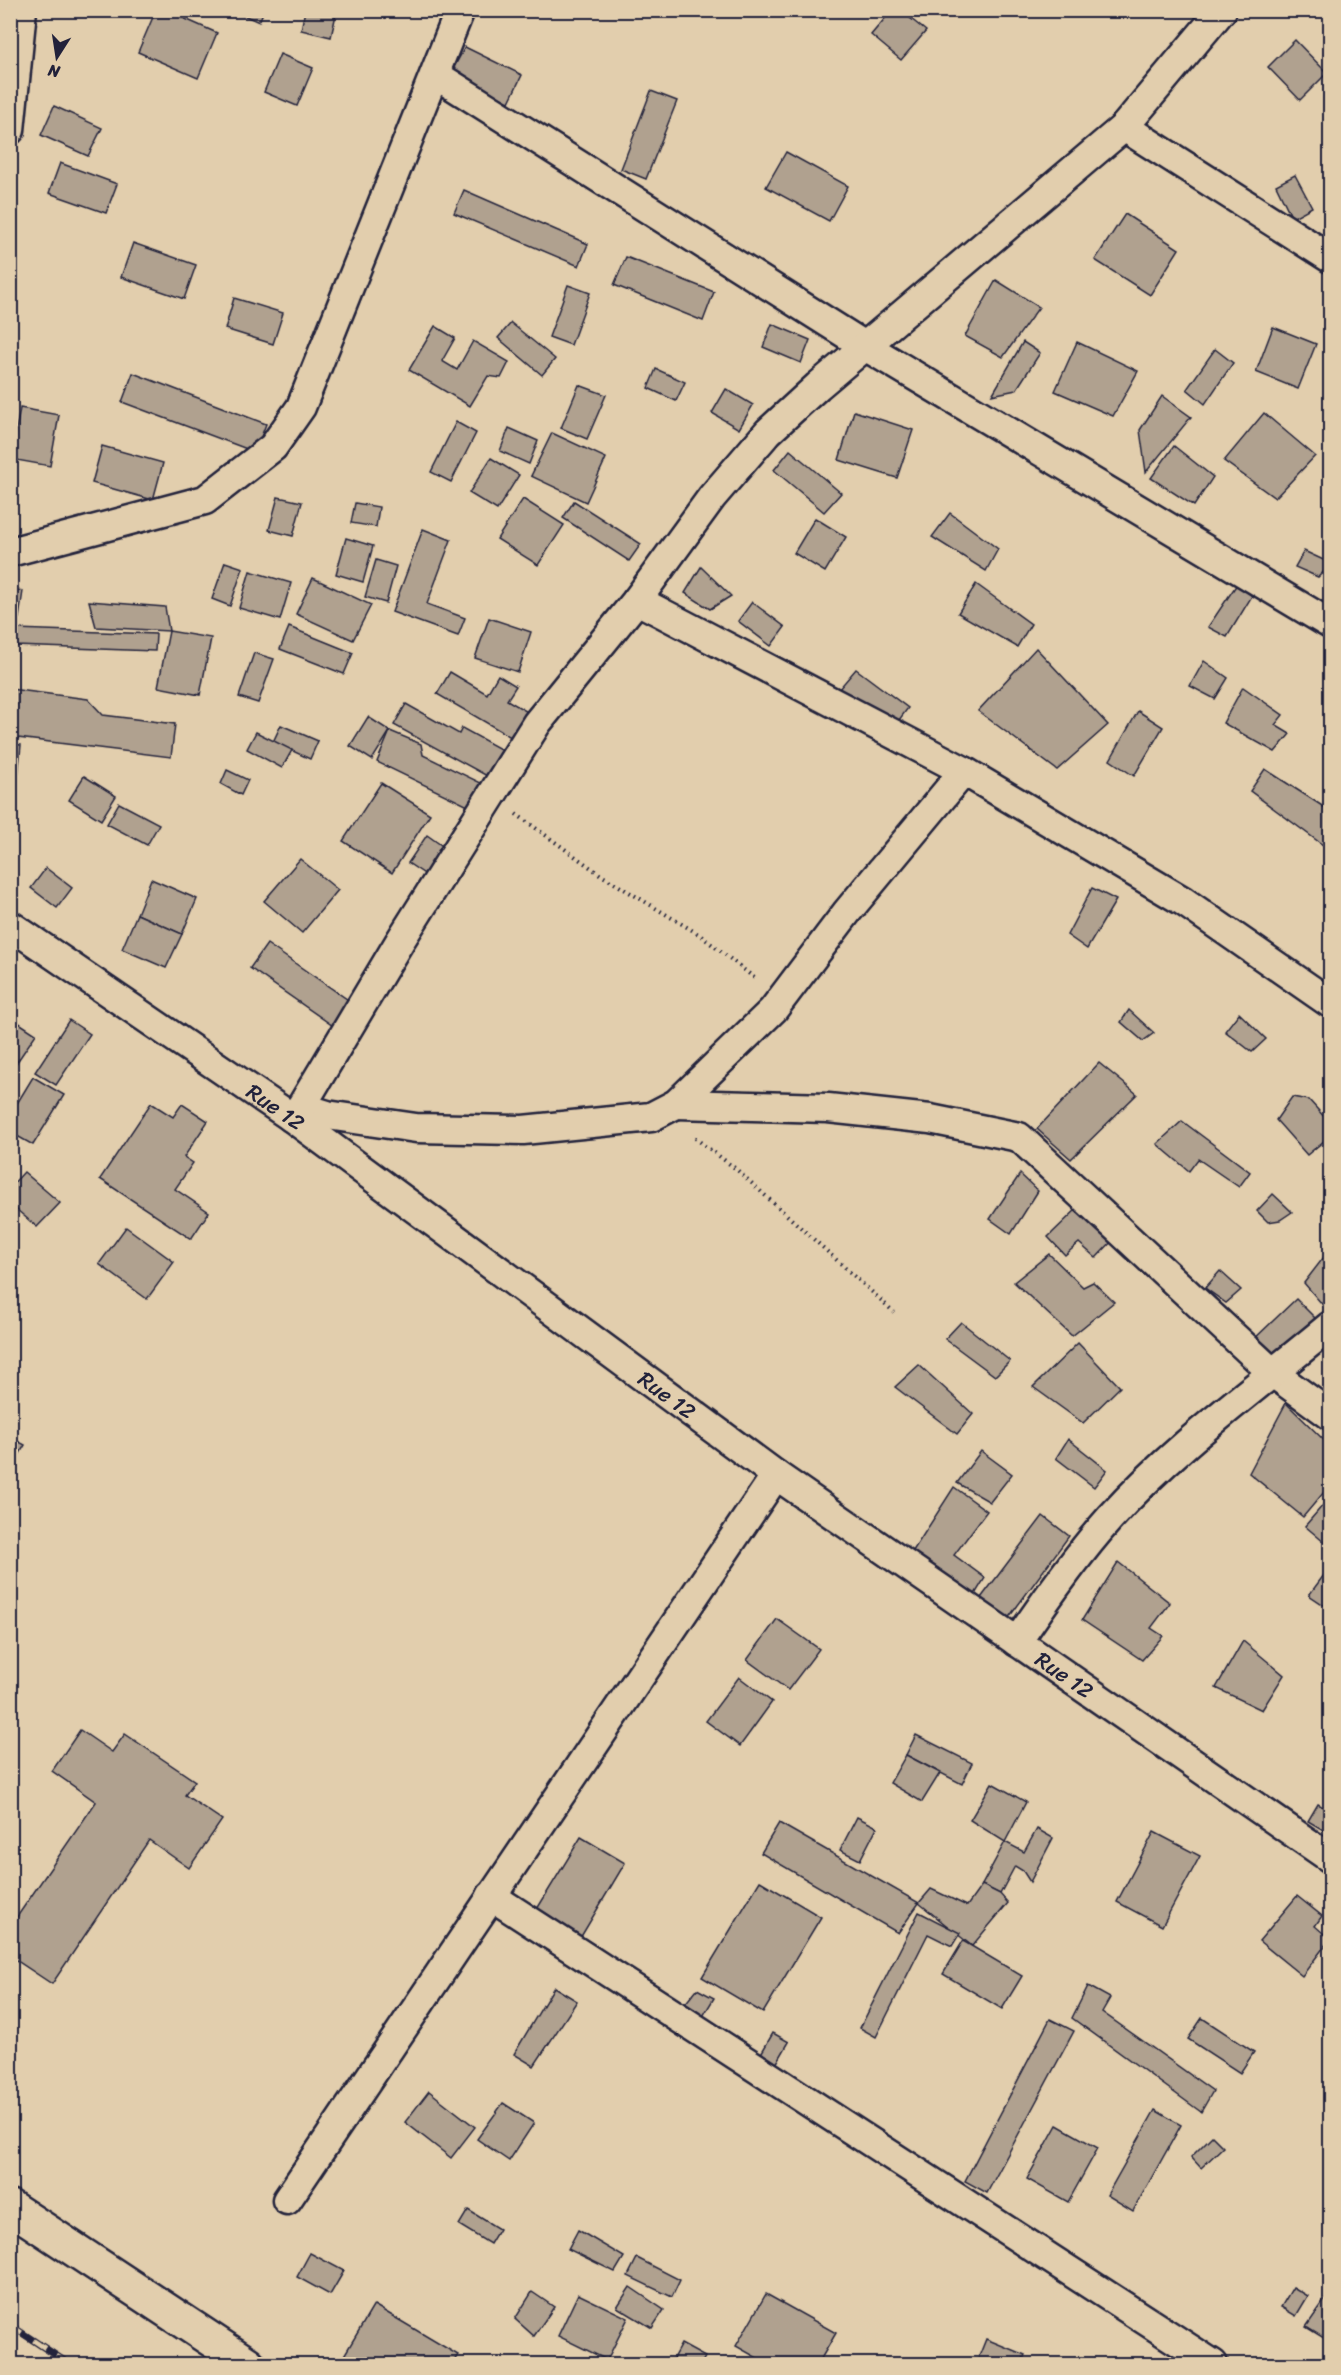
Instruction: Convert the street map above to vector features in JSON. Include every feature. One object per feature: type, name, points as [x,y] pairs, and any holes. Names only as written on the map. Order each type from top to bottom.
[{"type":"main road","points":[[10,2207],[248,2364]]},
{"type":"street","points":[[10,130],[22,10]]},
{"type":"street","points":[[10,552],[205,500],[273,447],[301,407],[436,75],[460,10]]},
{"type":"street","points":[[1222,10],[1124,127],[818,386],[768,432],[712,497],[638,600],[537,723],[296,1112],[416,1128],[523,1130],[664,1111],[828,1108],[930,1119],[1019,1137],[1274,1373],[1330,1415]]},
{"type":"street","points":[[436,75],[865,346],[1330,624]]},
{"type":"street","points":[[1124,127],[1330,258]]},
{"type":"street","points":[[638,600],[964,771],[1183,901],[1330,1003]]},
{"type":"street","points":[[664,1111],[773,1010],[847,912],[964,771]]},
{"type":"street","name":"Rue 12","points":[[10,925],[296,1112],[776,1475],[1330,1858]]},
{"type":"street","points":[[1017,1642],[1063,1576],[1111,1518],[1175,1453],[1330,1326]]},
{"type":"street","points":[[287,2200],[776,1475]]},
{"type":"street","points":[[491,1896],[1213,2364]]},
{"type":"path","points":[[492,796],[601,875],[700,935],[780,1000]]},
{"type":"path","points":[[664,1111],[677,1126],[713,1150],[894,1312]]},
{"type":"building","points":[[156,10],[165,10],[217,33],[198,78],[138,52]]},
{"type":"building","points":[[232,10],[264,10],[259,22]]},
{"type":"building","points":[[305,10],[337,10],[331,37],[301,30]]},
{"type":"building","points":[[892,10],[900,10],[926,31],[901,60],[871,35]]},
{"type":"building","points":[[1295,40],[1327,73],[1300,100],[1268,67]]},
{"type":"building","points":[[465,47],[522,75],[509,102],[451,73]]},
{"type":"building","points":[[280,54],[313,68],[297,106],[264,92]]},
{"type":"building","points":[[651,91],[677,101],[646,179],[621,169]]},
{"type":"building","points":[[54,106],[102,128],[88,156],[41,135]]},
{"type":"building","points":[[786,152],[848,186],[829,221],[766,187]]},
{"type":"building","points":[[60,163],[117,184],[106,213],[49,193]]},
{"type":"building","points":[[1295,175],[1312,207],[1292,218],[1276,185]]},
{"type":"building","points":[[464,190],[588,244],[579,266],[454,213]]},
{"type":"building","points":[[1125,214],[1179,249],[1150,295],[1095,260]]},
{"type":"building","points":[[133,243],[196,265],[184,299],[121,277]]},
{"type":"building","points":[[626,257],[714,292],[703,321],[614,285]]},
{"type":"building","points":[[996,280],[1039,307],[1003,357],[965,336]]},
{"type":"building","points":[[568,285],[590,293],[571,345],[549,337]]},
{"type":"building","points":[[234,298],[283,313],[273,344],[225,329]]},
{"type":"building","points":[[511,323],[555,359],[542,375],[498,338]]},
{"type":"building","points":[[772,324],[810,340],[801,363],[763,347]]},
{"type":"building","points":[[435,326],[455,338],[442,361],[457,370],[473,341],[509,362],[501,378],[488,376],[470,406],[409,370]]},
{"type":"building","points":[[1273,327],[1316,344],[1298,389],[1256,372]]},
{"type":"building","points":[[1023,342],[1040,353],[1016,390],[992,395]]},
{"type":"building","points":[[1077,342],[1138,371],[1113,416],[1055,391]]},
{"type":"building","points":[[1215,349],[1233,363],[1205,404],[1187,389]]},
{"type":"building","points":[[656,369],[685,382],[676,401],[648,388]]},
{"type":"building","points":[[133,373],[266,424],[255,452],[122,402]]},
{"type":"building","points":[[579,385],[606,395],[587,439],[561,428]]},
{"type":"building","points":[[726,389],[753,405],[739,429],[712,413]]},
{"type":"building","points":[[1162,396],[1191,417],[1146,472],[1140,430]]},
{"type":"building","points":[[20,408],[59,415],[50,466],[11,459]]},
{"type":"building","points":[[854,411],[913,430],[897,478],[839,460]]},
{"type":"building","points":[[1264,413],[1315,456],[1275,498],[1224,461]]},
{"type":"building","points":[[456,422],[476,433],[451,482],[431,472]]},
{"type":"building","points":[[509,428],[538,441],[529,464],[500,451]]},
{"type":"building","points":[[552,433],[606,458],[586,502],[531,476]]},
{"type":"building","points":[[102,446],[163,463],[153,500],[92,483]]},
{"type":"building","points":[[1174,446],[1213,477],[1194,506],[1151,478]]},
{"type":"building","points":[[790,450],[841,493],[824,512],[774,470]]},
{"type":"building","points":[[491,458],[519,475],[497,510],[469,493]]},
{"type":"building","points":[[278,497],[302,502],[293,536],[269,530]]},
{"type":"building","points":[[523,499],[564,525],[538,565],[497,539]]},
{"type":"building","points":[[574,501],[641,544],[629,561],[563,518]]},
{"type":"building","points":[[355,503],[379,507],[376,527],[351,523]]},
{"type":"building","points":[[950,513],[998,549],[986,571],[932,537]]},
{"type":"building","points":[[815,518],[846,537],[825,572],[794,553]]},
{"type":"building","points":[[423,529],[451,540],[427,604],[465,618],[458,636],[392,612]]},
{"type":"building","points":[[346,538],[373,546],[363,582],[336,574]]},
{"type":"building","points":[[1304,551],[1330,563],[1330,566],[1318,577],[1295,567]]},
{"type":"building","points":[[376,560],[396,566],[386,603],[365,597]]},
{"type":"building","points":[[225,562],[243,568],[230,606],[212,599]]},
{"type":"building","points":[[701,567],[731,596],[710,609],[685,593]]},
{"type":"building","points":[[250,571],[291,583],[280,620],[239,608]]},
{"type":"building","points":[[313,578],[371,605],[353,640],[296,614]]},
{"type":"building","points":[[976,584],[1031,624],[1017,647],[958,613]]},
{"type":"building","points":[[1237,584],[1252,596],[1227,637],[1208,627]]},
{"type":"building","points":[[10,589],[23,591],[19,618],[10,617]]},
{"type":"building","points":[[89,601],[165,607],[169,631],[96,627]]},
{"type":"building","points":[[752,602],[785,627],[771,646],[738,621]]},
{"type":"building","points":[[489,618],[531,632],[518,672],[475,658]]},
{"type":"building","points":[[289,627],[353,653],[344,674],[280,649]]},
{"type":"building","points":[[16,629],[156,634],[155,651],[15,646]]},
{"type":"building","points":[[169,631],[211,638],[200,695],[158,687]]},
{"type":"building","points":[[1036,648],[1108,725],[1057,770],[978,711]]},
{"type":"building","points":[[254,653],[274,659],[258,703],[239,697]]},
{"type":"building","points":[[1204,661],[1228,678],[1215,699],[1190,686]]},
{"type":"building","points":[[856,669],[908,708],[893,728],[838,690]]},
{"type":"building","points":[[450,672],[487,694],[498,675],[516,686],[507,700],[531,714],[516,740],[437,694]]},
{"type":"building","points":[[1243,687],[1283,715],[1275,725],[1290,734],[1275,752],[1223,723]]},
{"type":"building","points":[[10,689],[88,699],[103,715],[175,724],[171,757],[10,737]]},
{"type":"building","points":[[406,704],[459,734],[462,728],[504,751],[489,777],[394,725]]},
{"type":"building","points":[[1138,711],[1163,727],[1134,776],[1110,760]]},
{"type":"building","points":[[368,717],[390,731],[372,760],[350,746]]},
{"type":"building","points":[[281,725],[318,741],[310,759],[273,742]]},
{"type":"building","points":[[390,731],[421,744],[423,755],[481,783],[470,807],[377,762]]},
{"type":"building","points":[[256,732],[292,750],[282,768],[247,749]]},
{"type":"building","points":[[10,744],[21,745],[17,787],[10,788]]},
{"type":"building","points":[[1265,769],[1330,811],[1330,837],[1323,845],[1250,791]]},
{"type":"building","points":[[227,770],[248,780],[241,795],[221,784]]},
{"type":"building","points":[[84,776],[116,796],[101,820],[69,800]]},
{"type":"building","points":[[381,783],[430,814],[392,873],[343,841]]},
{"type":"building","points":[[119,803],[159,824],[147,845],[107,824]]},
{"type":"building","points":[[427,835],[448,850],[429,877],[408,863]]},
{"type":"building","points":[[300,859],[338,890],[302,933],[264,901]]},
{"type":"building","points":[[46,868],[72,888],[57,908],[31,888]]},
{"type":"building","points":[[151,879],[197,899],[182,934],[137,914]]},
{"type":"building","points":[[1092,888],[1116,900],[1087,949],[1067,935]]},
{"type":"building","points":[[137,914],[182,934],[166,968],[122,949]]},
{"type":"building","points":[[267,944],[354,1004],[336,1028],[250,968]]},
{"type":"building","points":[[1129,1010],[1154,1033],[1143,1041],[1121,1022]]},
{"type":"building","points":[[1239,1013],[1266,1039],[1252,1052],[1225,1031]]},
{"type":"building","points":[[10,1017],[36,1034],[15,1065],[10,1062]]},
{"type":"building","points":[[69,1020],[90,1034],[56,1085],[35,1072]]},
{"type":"building","points":[[1099,1063],[1137,1094],[1071,1159],[1037,1129]]},
{"type":"building","points":[[33,1077],[64,1095],[33,1145],[10,1132],[10,1115]]},
{"type":"building","points":[[1292,1097],[1309,1100],[1327,1120],[1325,1140],[1307,1155],[1276,1120]]},
{"type":"building","points":[[151,1103],[173,1117],[182,1104],[208,1121],[184,1157],[193,1163],[175,1189],[209,1212],[191,1239],[100,1179]]},
{"type":"building","points":[[1182,1121],[1250,1172],[1239,1187],[1198,1159],[1189,1171],[1157,1144]]},
{"type":"building","points":[[24,1172],[60,1203],[37,1227],[10,1204],[10,1187]]},
{"type":"building","points":[[1020,1174],[1038,1191],[1011,1234],[990,1219]]},
{"type":"building","points":[[1273,1194],[1292,1212],[1280,1220],[1268,1222],[1257,1211]]},
{"type":"building","points":[[1081,1205],[1115,1238],[1096,1258],[1079,1243],[1065,1255],[1048,1237]]},
{"type":"building","points":[[126,1227],[174,1262],[147,1299],[99,1264]]},
{"type":"building","points":[[1049,1254],[1083,1287],[1093,1282],[1114,1302],[1072,1336],[1014,1282]]},
{"type":"building","points":[[1324,1257],[1330,1262],[1330,1307],[1327,1310],[1304,1283]]},
{"type":"building","points":[[1220,1271],[1241,1290],[1226,1303],[1205,1288]]},
{"type":"building","points":[[1296,1299],[1319,1322],[1275,1364],[1250,1343]]},
{"type":"building","points":[[961,1322],[1010,1361],[995,1376],[945,1339]]},
{"type":"building","points":[[1078,1343],[1120,1387],[1083,1423],[1033,1387]]},
{"type":"building","points":[[919,1365],[973,1414],[957,1434],[895,1387]]},
{"type":"building","points":[[1286,1403],[1330,1446],[1330,1485],[1303,1517],[1249,1473]]},
{"type":"building","points":[[10,1437],[25,1445],[10,1470]]},
{"type":"building","points":[[1068,1439],[1107,1470],[1094,1487],[1056,1458]]},
{"type":"building","points":[[981,1451],[1012,1474],[990,1502],[957,1483]]},
{"type":"building","points":[[954,1487],[987,1511],[954,1555],[985,1578],[974,1596],[911,1554]]},
{"type":"building","points":[[1330,1497],[1330,1536],[1325,1543],[1305,1526]]},
{"type":"building","points":[[1043,1516],[1069,1536],[1007,1620],[981,1598]]},
{"type":"building","points":[[1118,1562],[1170,1603],[1151,1628],[1163,1636],[1142,1660],[1082,1620]]},
{"type":"building","points":[[1330,1567],[1330,1609],[1309,1595]]},
{"type":"building","points":[[777,1619],[819,1649],[788,1690],[747,1660]]},
{"type":"building","points":[[1243,1641],[1284,1675],[1262,1710],[1216,1688]]},
{"type":"building","points":[[739,1677],[772,1702],[740,1746],[706,1721]]},
{"type":"building","points":[[80,1730],[112,1752],[125,1734],[195,1781],[185,1795],[222,1820],[189,1868],[149,1840],[52,1984],[10,1956],[10,1927],[96,1802],[52,1771]]},
{"type":"building","points":[[916,1735],[972,1763],[962,1784],[906,1755]]},
{"type":"building","points":[[906,1755],[940,1773],[922,1802],[890,1783]]},
{"type":"building","points":[[992,1783],[1026,1802],[1005,1842],[970,1820]]},
{"type":"building","points":[[1318,1804],[1330,1811],[1330,1834],[1308,1821]]},
{"type":"building","points":[[857,1817],[877,1827],[860,1860],[840,1850]]},
{"type":"building","points":[[779,1823],[919,1903],[898,1933],[761,1853]]},
{"type":"building","points":[[1037,1829],[1053,1838],[1030,1882],[1023,1871],[1015,1866],[1000,1894],[982,1885],[1005,1842],[1024,1852]]},
{"type":"building","points":[[1154,1832],[1200,1856],[1162,1926],[1117,1902]]},
{"type":"building","points":[[581,1837],[625,1863],[579,1940],[534,1914]]},
{"type":"building","points":[[760,1881],[821,1917],[763,2013],[702,1977]]},
{"type":"building","points":[[982,1885],[1000,1894],[1008,1903],[972,1946],[919,1903],[931,1889],[967,1906]]},
{"type":"building","points":[[1297,1896],[1322,1916],[1315,1926],[1330,1939],[1302,1976],[1259,1941]]},
{"type":"building","points":[[919,1912],[960,1933],[952,1946],[928,1934],[876,2037],[860,2028]]},
{"type":"building","points":[[963,1941],[1022,1976],[1002,2009],[943,1974]]},
{"type":"building","points":[[1088,1986],[1110,1998],[1102,2012],[1213,2091],[1201,2112],[1072,2018]]},
{"type":"building","points":[[554,1987],[577,2001],[534,2066],[514,2054]]},
{"type":"building","points":[[697,1989],[714,1998],[702,2018],[684,2005]]},
{"type":"building","points":[[1202,2018],[1254,2052],[1240,2073],[1188,2039]]},
{"type":"building","points":[[1050,2019],[1074,2031],[987,2193],[965,2181]]},
{"type":"building","points":[[773,2033],[789,2042],[775,2066],[759,2057]]},
{"type":"building","points":[[429,2091],[475,2127],[451,2158],[405,2122]]},
{"type":"building","points":[[503,2103],[534,2123],[509,2161],[477,2139]]},
{"type":"building","points":[[1155,2110],[1181,2125],[1133,2211],[1107,2195]]},
{"type":"building","points":[[1057,2125],[1098,2148],[1068,2202],[1027,2179]]},
{"type":"building","points":[[1212,2136],[1223,2147],[1201,2168],[1191,2157]]},
{"type":"building","points":[[468,2210],[499,2229],[490,2244],[459,2225]]},
{"type":"building","points":[[578,2230],[624,2257],[615,2272],[568,2249]]},
{"type":"building","points":[[310,2253],[344,2271],[330,2295],[297,2277]]},
{"type":"building","points":[[637,2258],[680,2280],[672,2297],[628,2276]]},
{"type":"building","points":[[630,2287],[664,2310],[652,2328],[617,2307]]},
{"type":"building","points":[[1293,2287],[1308,2296],[1296,2316],[1281,2307]]},
{"type":"building","points":[[532,2292],[554,2307],[534,2336],[515,2319]]},
{"type":"building","points":[[578,2294],[628,2318],[607,2360],[558,2336]]},
{"type":"building","points":[[766,2294],[836,2333],[818,2364],[768,2364],[736,2346]]},
{"type":"building","points":[[1329,2294],[1330,2335],[1327,2340],[1306,2327]]},
{"type":"building","points":[[374,2305],[458,2355],[452,2364],[339,2364]]},
{"type":"building","points":[[986,2339],[1025,2355],[1021,2364],[976,2364]]},
{"type":"building","points":[[681,2344],[705,2357],[701,2364],[670,2364]]},
{"type":"railway","points":[[10,2325],[69,2364]]}]
